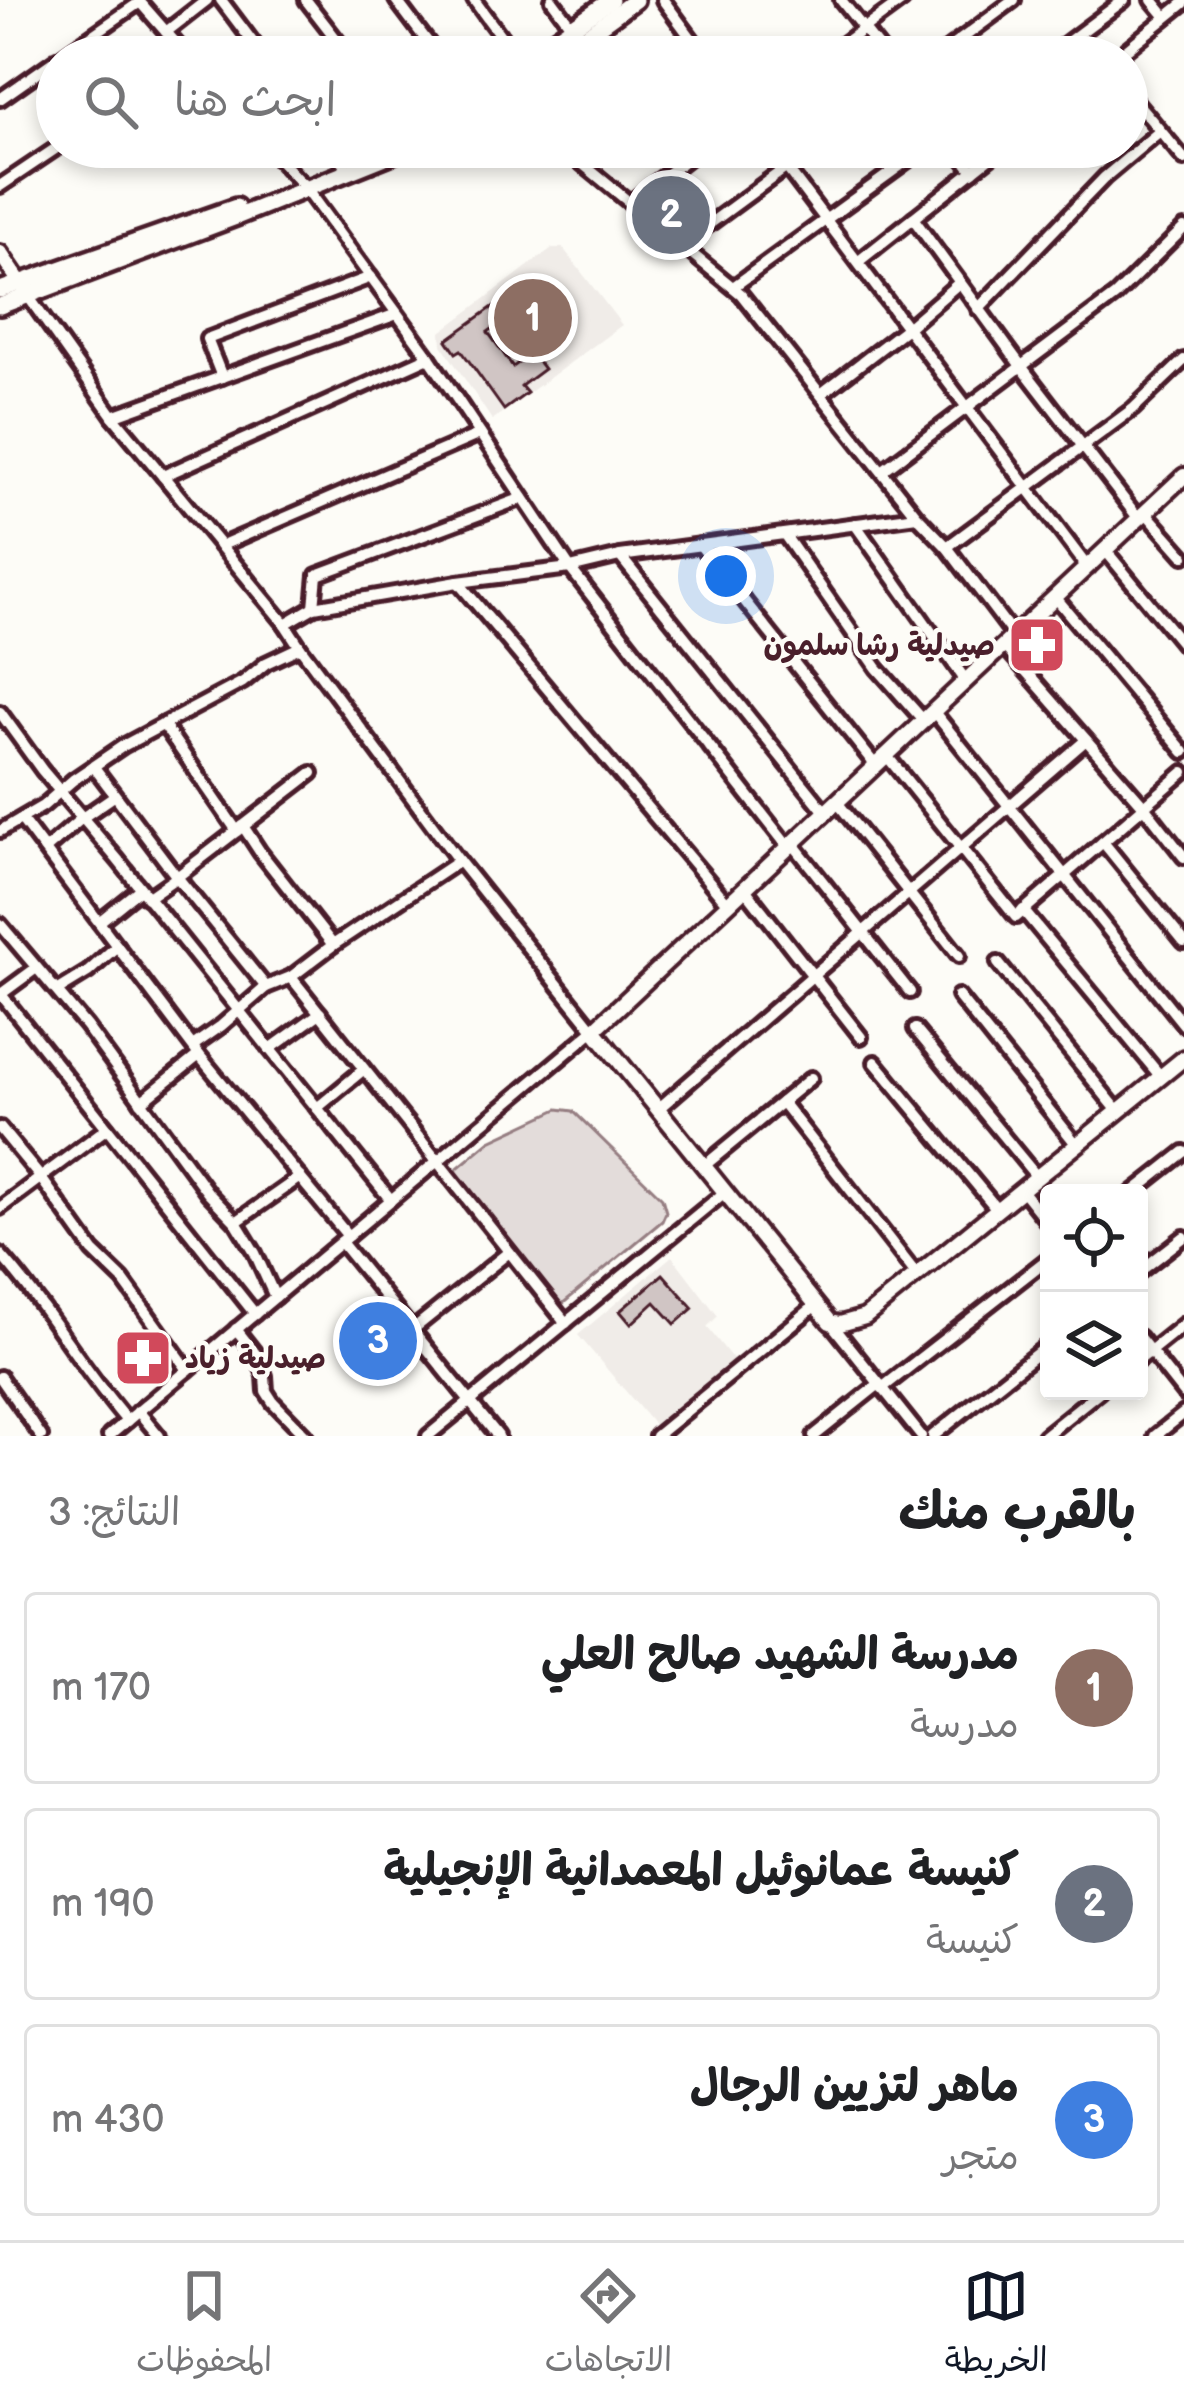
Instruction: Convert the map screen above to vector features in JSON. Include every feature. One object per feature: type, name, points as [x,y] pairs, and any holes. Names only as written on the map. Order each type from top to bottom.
[{"type":"main road","points":[[559,36],[610,0]]},
{"type":"main road","points":[[585,36],[635,0]]},
{"type":"main road","points":[[302,184],[336,168]]},
{"type":"main road","points":[[0,306],[24,289],[349,168]]},
{"type":"main road","points":[[0,290],[24,289]]},
{"type":"street","points":[[166,32],[207,0]]},
{"type":"street","points":[[220,0],[248,36]]},
{"type":"street","points":[[306,0],[334,36]]},
{"type":"street","points":[[396,0],[423,36]]},
{"type":"street","points":[[474,0],[501,36]]},
{"type":"street","points":[[552,0],[572,27]]},
{"type":"street","points":[[664,0],[690,36]]},
{"type":"street","points":[[841,0],[869,36]]},
{"type":"street","points":[[854,36],[903,0]]},
{"type":"street","points":[[965,36],[1014,0]]},
{"type":"street","points":[[1076,36],[1124,0]]},
{"type":"street","points":[[1152,0],[1178,11]]},
{"type":"street","points":[[90,36],[139,1],[170,36]]},
{"type":"street","points":[[1145,36],[1178,11]]},
{"type":"street","points":[[0,99],[36,74]]},
{"type":"street","points":[[1148,117],[1184,159]]},
{"type":"street","points":[[1148,141],[1160,131]]},
{"type":"street","points":[[0,186],[36,162]]},
{"type":"street","points":[[287,168],[429,357],[570,568],[910,992]]},
{"type":"street","points":[[591,168],[733,287],[947,547],[1009,641],[1184,857]]},
{"type":"street","points":[[631,203],[676,168]]},
{"type":"street","points":[[681,245],[785,168]]},
{"type":"street","points":[[787,168],[1088,568]]},
{"type":"street","points":[[733,287],[897,168]]},
{"type":"street","points":[[859,261],[978,168]]},
{"type":"street","points":[[978,309],[1116,168]]},
{"type":"street","points":[[913,218],[1083,447],[1142,516],[1184,556]]},
{"type":"street","points":[[882,471],[1115,296],[1184,228]]},
{"type":"street","points":[[0,253],[113,416],[285,624],[459,861],[921,1436]]},
{"type":"street","points":[[222,376],[207,339],[371,278]]},
{"type":"street","points":[[821,394],[959,283]]},
{"type":"street","points":[[113,416],[397,314]]},
{"type":"street","points":[[163,476],[429,357]]},
{"type":"street","points":[[947,547],[1133,410],[1184,360]]},
{"type":"street","points":[[220,546],[480,434]]},
{"type":"street","points":[[109,1436],[594,1030],[1184,476]]},
{"type":"street","points":[[314,607],[316,575],[523,498]]},
{"type":"street","points":[[285,624],[314,607],[458,582],[917,516]]},
{"type":"street","points":[[854,524],[967,681]]},
{"type":"street","points":[[784,534],[877,668],[929,716],[1010,806],[1184,1025]]},
{"type":"street","points":[[700,545],[1016,917],[1184,772]]},
{"type":"street","points":[[1106,551],[1184,646]]},
{"type":"street","points":[[620,556],[959,956]]},
{"type":"street","points":[[458,582],[728,904]]},
{"type":"street","points":[[1056,598],[1184,752]]},
{"type":"street","points":[[0,831],[123,746],[300,647]]},
{"type":"street","points":[[0,712],[391,1200]]},
{"type":"street","points":[[163,724],[333,945]]},
{"type":"street","points":[[658,1109],[1086,740]]},
{"type":"street","points":[[94,767],[266,987]]},
{"type":"street","points":[[99,922],[177,877],[312,773]]},
{"type":"street","points":[[40,871],[82,818],[114,796]]},
{"type":"street","points":[[22,820],[498,1436]]},
{"type":"street","points":[[1103,842],[1184,942]]},
{"type":"street","points":[[141,1102],[266,987],[291,977],[459,861]]},
{"type":"street","points":[[745,889],[861,1037]]},
{"type":"street","points":[[1023,910],[1161,1077]]},
{"type":"street","points":[[1,929],[86,1026],[208,1193],[236,1222],[275,1297]]},
{"type":"street","points":[[57,991],[117,946]]},
{"type":"street","points":[[998,963],[1118,1111]]},
{"type":"street","points":[[35,969],[0,993],[255,1314]]},
{"type":"street","points":[[291,977],[566,1323]]},
{"type":"street","points":[[958,996],[1077,1145]]},
{"type":"street","points":[[270,1048],[320,1012]]},
{"type":"street","points":[[915,1029],[1037,1177]]},
{"type":"street","points":[[830,1322],[865,1317],[1184,1058]]},
{"type":"street","points":[[875,1063],[998,1209]]},
{"type":"street","points":[[317,1108],[363,1070]]},
{"type":"street","points":[[704,1166],[811,1078]]},
{"type":"street","points":[[782,1102],[917,1275]]},
{"type":"street","points":[[0,1128],[93,1251],[123,1280],[188,1370]]},
{"type":"street","points":[[0,1208],[107,1128]]},
{"type":"street","points":[[1144,1184],[1184,1153]]},
{"type":"street","points":[[236,1222],[300,1177]]},
{"type":"street","points":[[1022,1190],[1040,1213]]},
{"type":"street","points":[[428,1436],[725,1192]]},
{"type":"street","points":[[1148,1266],[1184,1237]]},
{"type":"street","points":[[412,1330],[509,1252]]},
{"type":"street","points":[[0,1254],[127,1421]]},
{"type":"street","points":[[814,1436],[1040,1265]]},
{"type":"street","points":[[656,1436],[816,1305]]},
{"type":"street","points":[[1150,1351],[1184,1324]]},
{"type":"street","points":[[236,1329],[258,1357],[273,1402],[306,1436]]},
{"type":"street","points":[[1148,1348],[1184,1394]]},
{"type":"street","points":[[934,1436],[1040,1351]]},
{"type":"street","points":[[0,1377],[41,1436]]},
{"type":"street","points":[[1044,1436],[1089,1400]]},
{"type":"street","points":[[138,1411],[159,1436]]},
{"type":"street","points":[[1155,1436],[1184,1413]]},
{"type":"shaded area","points":[[552,248],[563,248],[622,325],[492,420],[442,345],[441,332]]},
{"type":"shaded area","points":[[558,1109],[573,1111],[662,1198],[666,1212],[662,1221],[561,1305],[454,1171],[490,1141]]},
{"type":"shaded area","points":[[672,1256],[718,1316],[707,1327],[735,1362],[656,1427],[578,1335]]},
{"type":"building","points":[[515,291],[525,305],[488,332],[513,367],[532,353],[544,369],[521,386],[527,393],[504,410],[461,350],[456,353],[447,340]]},
{"type":"building","points":[[663,1274],[693,1308],[675,1324],[655,1302],[631,1324],[620,1311]]},
{"type":"place","name":"كنيسة عمانوئيل المعمدانية الإنجيلية","points":[[671,215]]},
{"type":"place","name":"مدرسة الشهيد صالح العلي","points":[[533,318]]},
{"type":"place","name":"صيدلية رشا سلمون","points":[[1037,645]]},
{"type":"place","name":"ماهر لتزيين الرجال","points":[[378,1341]]},
{"type":"place","name":"صيدلية زياد","points":[[143,1358]]}]
